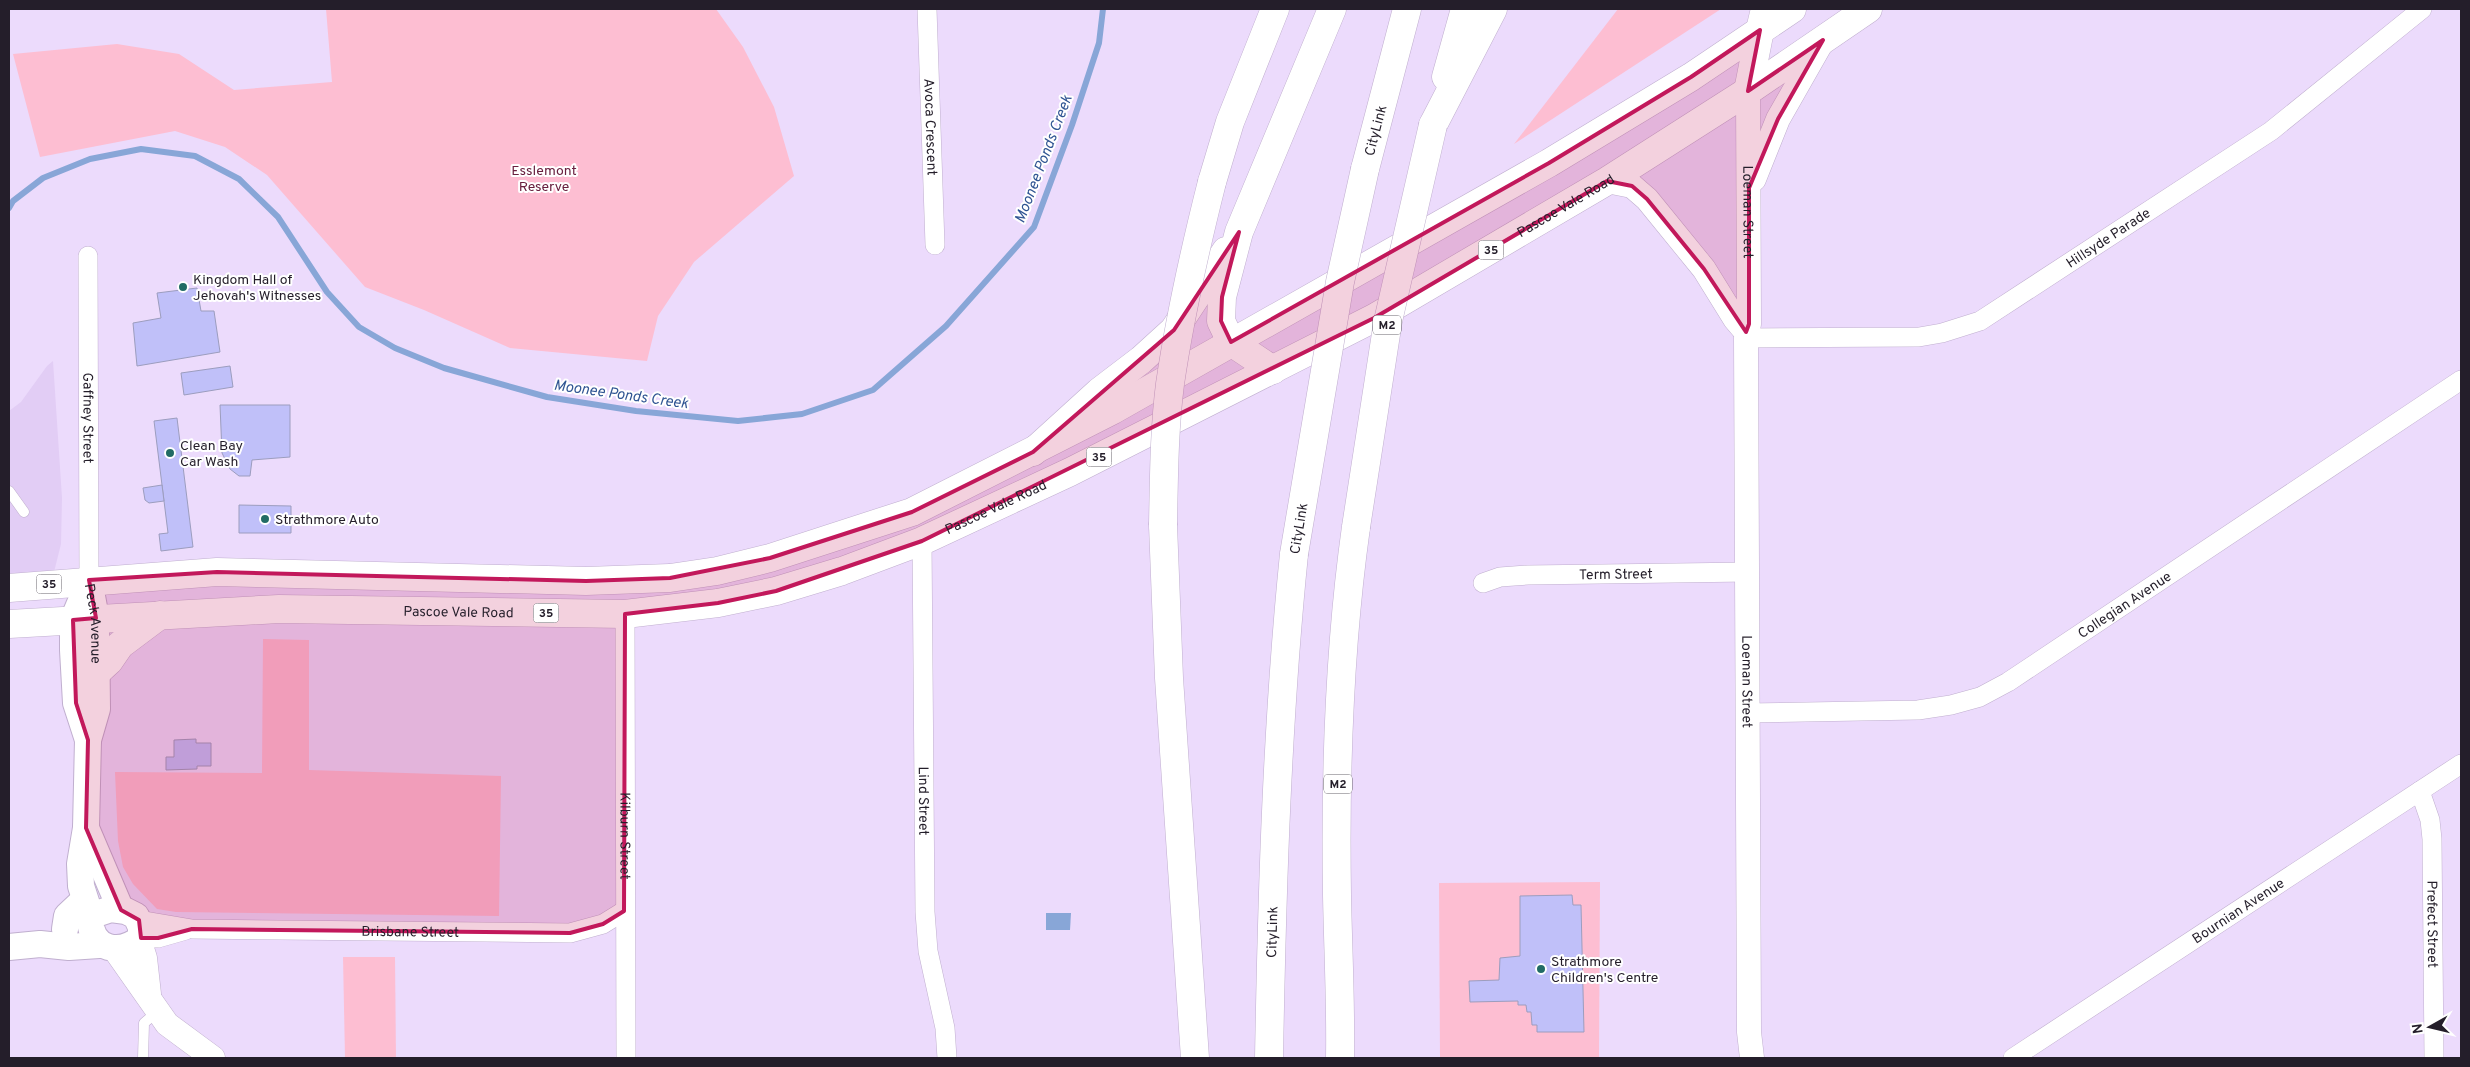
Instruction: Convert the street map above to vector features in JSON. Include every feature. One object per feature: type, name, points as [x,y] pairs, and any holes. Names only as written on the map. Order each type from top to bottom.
[{"type":"main road","points":[[1194,1058],[1170,678],[1163,525],[1164,452],[1170,385],[1192,260],[1230,122],[1276,9]]},
{"type":"main road","points":[[1273,370],[1231,342],[1221,321],[1222,297],[1239,232],[1332,9]]},
{"type":"main road","name":"CityLink","points":[[1269,1058],[1272,891],[1278,757],[1285,642],[1294,554],[1340,282],[1366,169],[1407,9]]},
{"type":"main road","name":"M2","points":[[1340,1058],[1337,894],[1338,762],[1348,585],[1388,321],[1433,125],[1465,9]]},
{"type":"main road","points":[[1433,125],[1493,9]]},
{"type":"main road","name":"35","points":[[9,588],[89,580],[217,572],[586,580],[670,578],[717,571],[770,558],[912,512],[1033,452],[1549,163],[1691,77],[1762,20],[1792,9]]},
{"type":"main road","name":"Pascoe Vale Road","points":[[9,624],[279,609],[625,614],[718,603],[776,590],[842,571],[922,541],[1070,472],[1374,318],[1607,181],[1748,91],[1868,9]]},
{"type":"main road","points":[[1748,91],[1762,20]]},
{"type":"main road","points":[[1033,452],[1099,392],[1141,360],[1174,330],[1239,232]]},
{"type":"main road","name":"Peck Avenue","points":[[88,740],[76,703],[89,580]]},
{"type":"main road","points":[[97,672],[109,661],[120,645],[160,615]]},
{"type":"main road","name":"Peck Avenue","points":[[84,619],[97,672],[97,709],[88,740],[86,828],[80,864],[93,935],[106,946]]},
{"type":"main road","name":"Peck Avenue","points":[[86,828],[135,927]]},
{"type":"main road","points":[[9,947],[40,944],[69,947],[130,944],[135,927],[103,910],[89,912],[74,924],[40,944]]},
{"type":"street","name":"Avoca Crescent","points":[[926,9],[935,245]]},
{"type":"street","name":"Hillsyde Parade","points":[[1746,335],[1920,336],[1942,333],[1980,321],[2271,131],[2422,9]]},
{"type":"street","points":[[1749,188],[1778,118],[1823,40]]},
{"type":"street","name":"Loeman Street","points":[[1748,91],[1750,324],[1746,335],[1749,572],[1749,1032],[1752,1058]]},
{"type":"street","points":[[1607,181],[1632,186],[1647,199],[1704,269],[1746,335]]},
{"type":"street","name":"Gaffney Street","points":[[88,256],[89,580]]},
{"type":"street","name":"Collegian Avenue","points":[[1748,713],[1918,710],[1951,705],[1980,697],[2008,682],[2461,380]]},
{"type":"street","name":"Lind Street","points":[[922,541],[925,912],[928,951],[946,1028],[947,1058]]},
{"type":"street","name":"Term Street","points":[[1483,583],[1500,577],[1528,575],[1749,572]]},
{"type":"street","name":"Kilburn Street","points":[[625,614],[624,911],[626,1058]]},
{"type":"street","name":"Bournian Avenue","points":[[2013,1058],[2461,764]]},
{"type":"street","name":"Prefect Street","points":[[2420,791],[2430,820],[2432,838],[2434,1058]]},
{"type":"street","name":"Brisbane Street","points":[[135,927],[570,933],[603,924],[624,911]]},
{"type":"street","points":[[135,927],[145,958],[153,1006]]},
{"type":"street","points":[[106,946],[167,1024],[213,1058]]},
{"type":"street","name":"Loeman Street","points":[[1745,1058],[1749,1032]]},
{"type":"lane","points":[[9,491],[24,512]]},
{"type":"lane","points":[[143,1058],[144,1023],[153,1006]]},
{"type":"highlighted area","points":[[1760,30],[1748,91],[1823,40],[1778,119],[1749,188],[1749,324],[1746,332],[1704,269],[1647,199],[1632,186],[1607,181],[1374,318],[922,541],[776,591],[718,603],[625,614],[624,911],[603,924],[570,933],[192,929],[158,938],[141,938],[139,920],[121,910],[86,828],[88,740],[76,703],[73,620],[96,618],[89,580],[217,572],[586,581],[670,578],[770,558],[912,512],[1033,452],[1174,330],[1239,232],[1222,297],[1221,321],[1231,342],[1549,163],[1691,77]]},
{"type":"shaded area","points":[[53,361],[62,498],[61,544],[52,580],[9,585],[9,411],[21,402],[47,366]]},
{"type":"green space","name":"Esslemont Reserve","points":[[326,9],[716,9],[743,47],[774,107],[794,176],[694,262],[658,316],[647,361],[510,348],[424,310],[365,287],[267,175],[225,147],[175,131],[40,157],[13,54],[117,44],[179,54],[234,90],[332,82]]},
{"type":"green space","points":[[1618,9],[1721,9],[1514,144]]},
{"type":"green space","points":[[263,639],[309,640],[309,770],[501,776],[499,916],[176,912],[157,909],[133,884],[123,867],[118,841],[115,772],[262,773]]},
{"type":"green space","points":[[1600,882],[1599,1058],[1440,1058],[1439,883]]},
{"type":"green space","points":[[343,957],[395,957],[396,1058],[345,1058]]},
{"type":"water","points":[[1046,913],[1071,913],[1070,930],[1046,930]]},
{"type":"building","points":[[197,288],[201,311],[214,311],[220,352],[137,366],[133,323],[161,318],[157,293]]},
{"type":"building","points":[[230,366],[233,387],[184,395],[181,373]]},
{"type":"building","points":[[220,405],[290,405],[290,457],[252,460],[250,476],[239,476],[230,469],[222,453]]},
{"type":"building","name":"Clean Bay Car Wash","points":[[177,418],[193,547],[161,551],[159,534],[168,533],[154,421]]},
{"type":"building","points":[[162,485],[164,501],[149,503],[145,500],[143,488]]},
{"type":"building","name":"Strathmore Auto","points":[[239,505],[291,506],[291,533],[239,533]]},
{"type":"building","points":[[196,739],[196,743],[211,743],[211,766],[197,766],[197,769],[166,770],[166,757],[174,757],[174,740]]},
{"type":"building","name":"Strathmore Children's Centre","points":[[1572,895],[1573,905],[1581,905],[1584,1032],[1537,1032],[1537,1025],[1532,1025],[1531,1012],[1527,1012],[1526,1005],[1518,1005],[1518,1001],[1470,1002],[1469,981],[1499,980],[1500,958],[1520,956],[1520,896]]},
{"type":"waterway","name":"Moonee Ponds Creek","points":[[9,208],[13,201],[43,178],[90,159],[141,149],[195,156],[239,179],[278,217],[327,292],[359,327],[395,348],[444,368],[547,397],[636,411],[738,421],[802,414],[873,390],[946,326],[1034,227],[1072,125],[1099,43],[1103,9]]},
{"type":"place","name":"Kingdom Hall of Jehovah's Witnesses","points":[[183,287]]},
{"type":"place","name":"Clean Bay Car Wash","points":[[170,453]]},
{"type":"place","name":"Strathmore Auto","points":[[265,519]]},
{"type":"place","name":"Strathmore Children's Centre","points":[[1541,969]]}]
